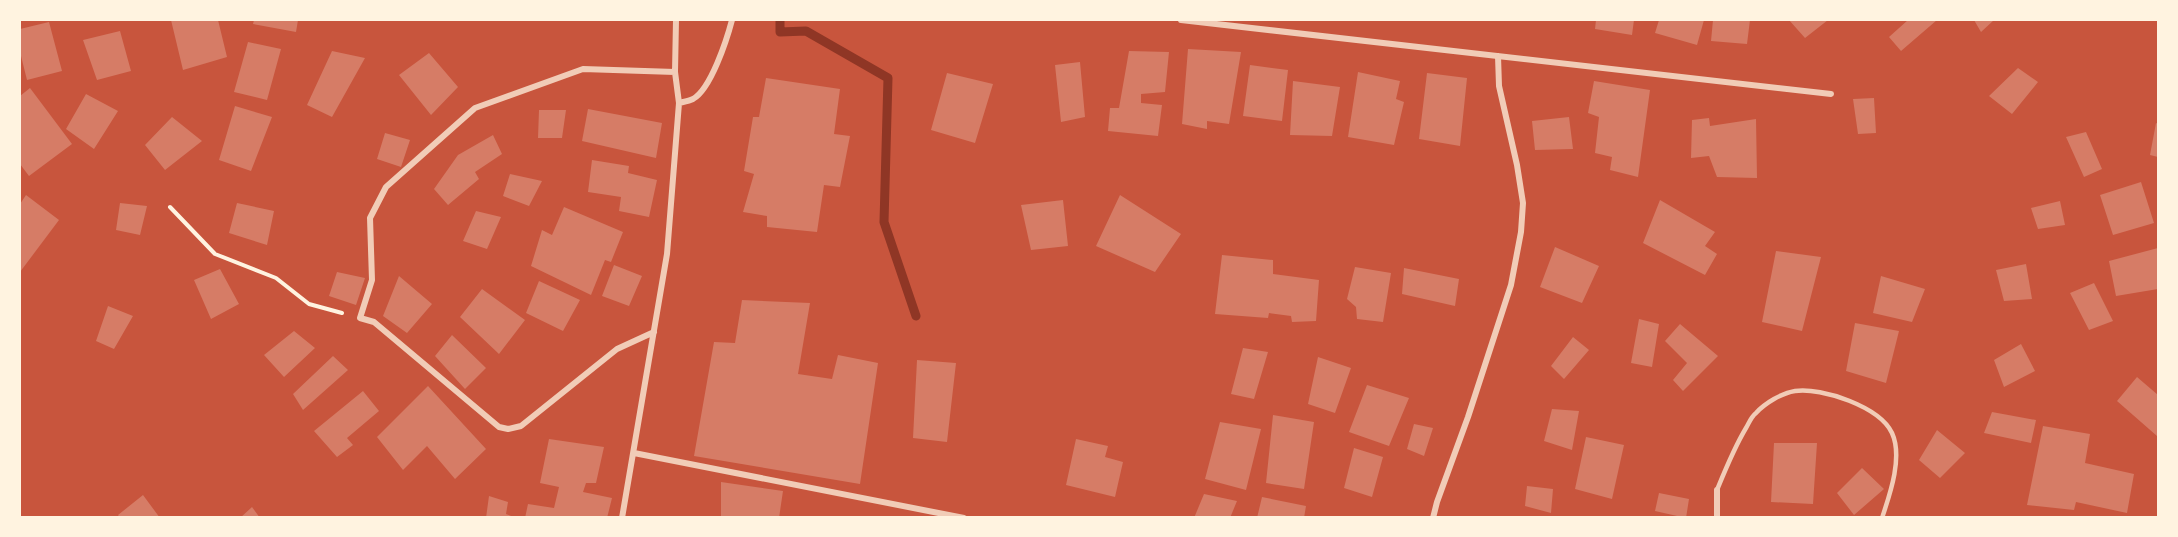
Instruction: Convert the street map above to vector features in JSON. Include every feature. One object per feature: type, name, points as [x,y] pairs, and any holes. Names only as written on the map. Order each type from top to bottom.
[{"type":"street","points":[[622,518],[667,254],[679,103],[675,72],[676,20]]},
{"type":"street","points":[[679,103],[692,100],[702,90],[723,51],[732,20]]},
{"type":"street","points":[[1181,20],[1831,94]]},
{"type":"street","points":[[1433,518],[1511,285],[1521,232],[1521,194],[1517,165],[1499,86],[1498,56]]},
{"type":"street","points":[[654,332],[617,349],[521,426],[508,429],[499,427],[375,322],[360,318],[372,280],[370,218],[386,187],[475,108],[583,69],[675,72]]},
{"type":"street","points":[[633,453],[964,518]]},
{"type":"street","points":[[1717,490],[1717,518]]},
{"type":"lane","points":[[1717,490],[1734,448],[1754,414],[1765,405],[1788,393],[1818,392],[1874,413],[1893,434],[1894,479],[1882,518]]},
{"type":"path","points":[[170,207],[215,254],[276,278],[309,304],[360,318]]},
{"type":"building","points":[[171,20],[218,20],[227,57],[183,70]]},
{"type":"building","points":[[254,20],[298,20],[296,32],[253,24]]},
{"type":"building","points":[[1596,20],[1634,20],[1632,35],[1595,29]]},
{"type":"building","points":[[1659,20],[1704,20],[1697,45],[1655,33]]},
{"type":"building","points":[[1713,20],[1750,20],[1747,44],[1711,41]]},
{"type":"building","points":[[1789,20],[1828,20],[1805,38]]},
{"type":"building","points":[[1908,20],[1937,20],[1901,51],[1889,37]]},
{"type":"building","points":[[1974,20],[1994,20],[1981,32]]},
{"type":"building","points":[[49,22],[62,71],[27,80],[20,52],[20,29]]},
{"type":"building","points":[[120,31],[131,71],[97,80],[83,40]]},
{"type":"building","points":[[248,42],[281,49],[267,100],[234,92]]},
{"type":"building","points":[[1188,49],[1241,52],[1229,124],[1207,121],[1207,129],[1182,124]]},
{"type":"building","points":[[332,51],[365,58],[332,117],[307,105]]},
{"type":"building","points":[[1129,51],[1169,52],[1165,92],[1141,94],[1141,103],[1162,105],[1158,136],[1108,131],[1110,108],[1119,108]]},
{"type":"building","points":[[429,53],[458,87],[431,115],[399,75]]},
{"type":"building","points":[[1080,62],[1085,117],[1061,122],[1055,65]]},
{"type":"building","points":[[1250,65],[1288,70],[1282,121],[1243,116]]},
{"type":"building","points":[[2018,68],[2038,82],[2012,114],[1989,96]]},
{"type":"building","points":[[1358,72],[1400,81],[1396,99],[1404,102],[1394,145],[1348,137]]},
{"type":"building","points":[[947,73],[993,84],[975,143],[931,130]]},
{"type":"building","points":[[1427,73],[1467,78],[1460,146],[1419,139]]},
{"type":"building","points":[[766,78],[840,89],[834,134],[850,136],[840,187],[824,185],[817,232],[767,227],[767,216],[743,212],[754,174],[744,171],[753,117],[759,117]]},
{"type":"building","points":[[1293,81],[1340,87],[1332,136],[1290,135]]},
{"type":"building","points":[[1594,81],[1650,90],[1638,177],[1610,170],[1612,157],[1595,153],[1599,117],[1588,113]]},
{"type":"building","points":[[30,88],[72,144],[29,176],[20,164],[20,96]]},
{"type":"building","points":[[86,94],[118,111],[94,149],[66,129]]},
{"type":"building","points":[[1874,98],[1876,133],[1858,134],[1853,99]]},
{"type":"building","points":[[235,106],[272,117],[251,171],[219,160]]},
{"type":"building","points":[[588,109],[662,123],[656,158],[582,141]]},
{"type":"building","points":[[539,110],[566,110],[562,138],[538,138]]},
{"type":"building","points":[[172,117],[202,141],[165,170],[145,145]]},
{"type":"building","points":[[1569,117],[1573,149],[1535,150],[1532,121]]},
{"type":"building","points":[[1709,118],[1710,126],[1756,119],[1757,178],[1717,177],[1709,156],[1691,158],[1692,120]]},
{"type":"building","points":[[2156,123],[2158,124],[2158,157],[2150,155]]},
{"type":"building","points":[[2086,132],[2102,169],[2084,177],[2066,137]]},
{"type":"building","points":[[385,133],[410,140],[401,167],[377,159]]},
{"type":"building","points":[[493,135],[502,154],[475,172],[479,179],[448,205],[434,189],[458,155]]},
{"type":"building","points":[[592,160],[629,166],[628,173],[657,180],[649,217],[619,211],[621,197],[588,192]]},
{"type":"building","points":[[510,174],[542,181],[529,206],[503,196]]},
{"type":"building","points":[[2141,182],[2154,223],[2113,235],[2100,195]]},
{"type":"building","points":[[26,195],[59,220],[20,272],[20,204]]},
{"type":"building","points":[[1120,195],[1181,234],[1155,272],[1096,246]]},
{"type":"building","points":[[1063,200],[1068,246],[1031,250],[1021,205]]},
{"type":"building","points":[[1660,200],[1715,232],[1705,246],[1717,254],[1705,275],[1643,243]]},
{"type":"building","points":[[2060,201],[2065,225],[2038,229],[2031,208]]},
{"type":"building","points":[[120,203],[147,206],[140,235],[116,230]]},
{"type":"building","points":[[237,203],[274,211],[267,245],[229,233]]},
{"type":"building","points":[[564,207],[623,232],[611,262],[605,260],[591,295],[531,266],[542,230],[552,235]]},
{"type":"building","points":[[476,211],[501,217],[487,249],[463,241]]},
{"type":"building","points":[[1555,247],[1599,266],[1582,303],[1540,287]]},
{"type":"building","points":[[2158,248],[2158,289],[2116,296],[2109,261]]},
{"type":"building","points":[[1776,251],[1821,257],[1802,331],[1762,322]]},
{"type":"building","points":[[1222,255],[1273,260],[1273,274],[1319,280],[1316,321],[1292,322],[1291,316],[1269,313],[1268,318],[1215,314]]},
{"type":"building","points":[[2026,264],[2032,299],[2004,301],[1996,270]]},
{"type":"building","points":[[614,265],[642,276],[629,306],[602,296]]},
{"type":"building","points":[[1355,267],[1391,273],[1383,322],[1357,319],[1356,307],[1347,299]]},
{"type":"building","points":[[1404,268],[1459,279],[1455,306],[1402,294]]},
{"type":"building","points":[[220,269],[239,304],[211,319],[194,280]]},
{"type":"building","points":[[337,272],[365,278],[356,305],[329,296]]},
{"type":"building","points":[[399,276],[432,304],[407,333],[383,316]]},
{"type":"building","points":[[1881,276],[1925,289],[1912,322],[1873,313]]},
{"type":"building","points":[[539,281],[580,300],[563,331],[526,313]]},
{"type":"building","points":[[2094,283],[2113,321],[2089,330],[2070,293]]},
{"type":"building","points":[[482,289],[525,320],[499,354],[460,317]]},
{"type":"building","points":[[742,300],[810,303],[798,374],[832,379],[838,355],[878,363],[860,484],[694,456],[714,342],[735,343]]},
{"type":"building","points":[[108,306],[133,316],[114,349],[96,341]]},
{"type":"building","points":[[1639,319],[1659,324],[1652,367],[1631,363]]},
{"type":"building","points":[[1855,323],[1899,331],[1886,383],[1846,371]]},
{"type":"building","points":[[1680,324],[1718,356],[1683,391],[1673,380],[1687,363],[1665,341]]},
{"type":"building","points":[[294,331],[315,348],[284,377],[264,355]]},
{"type":"building","points":[[452,335],[486,368],[465,389],[435,356]]},
{"type":"building","points":[[1573,337],[1589,350],[1564,379],[1551,366]]},
{"type":"building","points":[[2021,344],[2035,371],[2004,387],[1994,360]]},
{"type":"building","points":[[1243,348],[1268,352],[1254,399],[1231,394]]},
{"type":"building","points":[[333,356],[348,370],[303,410],[293,394]]},
{"type":"building","points":[[1318,357],[1351,368],[1335,413],[1308,404]]},
{"type":"building","points":[[917,360],[956,363],[947,442],[913,438]]},
{"type":"building","points":[[2137,377],[2158,395],[2157,436],[2117,401]]},
{"type":"building","points":[[1367,385],[1409,398],[1389,446],[1349,432]]},
{"type":"building","points":[[428,386],[486,449],[455,479],[427,446],[403,470],[377,437]]},
{"type":"building","points":[[363,391],[379,411],[347,438],[353,445],[337,457],[314,431]]},
{"type":"building","points":[[1552,409],[1579,411],[1572,450],[1544,441]]},
{"type":"building","points":[[1992,412],[2036,420],[2031,443],[1984,433]]},
{"type":"building","points":[[1273,415],[1314,422],[1304,489],[1266,483]]},
{"type":"building","points":[[1220,422],[1261,429],[1246,490],[1205,479]]},
{"type":"building","points":[[1414,424],[1433,428],[1424,456],[1407,449]]},
{"type":"building","points":[[2043,426],[2090,434],[2085,463],[2134,474],[2127,513],[2076,502],[2074,510],[2027,505]]},
{"type":"building","points":[[1937,430],[1965,453],[1940,478],[1919,460]]},
{"type":"building","points":[[1586,437],[1624,445],[1612,499],[1575,489]]},
{"type":"building","points":[[549,439],[604,447],[596,483],[586,483],[583,492],[612,498],[607,518],[525,518],[528,504],[554,508],[559,487],[540,483]]},
{"type":"building","points":[[1076,439],[1108,446],[1105,457],[1123,462],[1115,497],[1066,485]]},
{"type":"building","points":[[1774,443],[1817,443],[1813,504],[1771,502]]},
{"type":"building","points":[[1354,448],[1383,457],[1372,497],[1344,488]]},
{"type":"building","points":[[1862,468],[1884,489],[1854,515],[1837,493]]},
{"type":"building","points":[[721,482],[783,491],[779,518],[721,518]]},
{"type":"building","points":[[1527,486],[1553,489],[1551,513],[1525,506]]},
{"type":"building","points":[[1659,493],[1689,499],[1686,518],[1655,511]]},
{"type":"building","points":[[1204,494],[1237,501],[1230,518],[1194,518]]},
{"type":"building","points":[[143,495],[160,518],[120,518],[118,515]]},
{"type":"building","points":[[489,496],[508,502],[506,514],[516,518],[486,518]]},
{"type":"building","points":[[1262,497],[1306,506],[1304,518],[1257,518]]},
{"type":"building","points":[[252,507],[260,518],[240,518]]},
{"type":"waterway","points":[[780,20],[780,32],[806,31],[888,78],[884,222],[916,316]]}]
